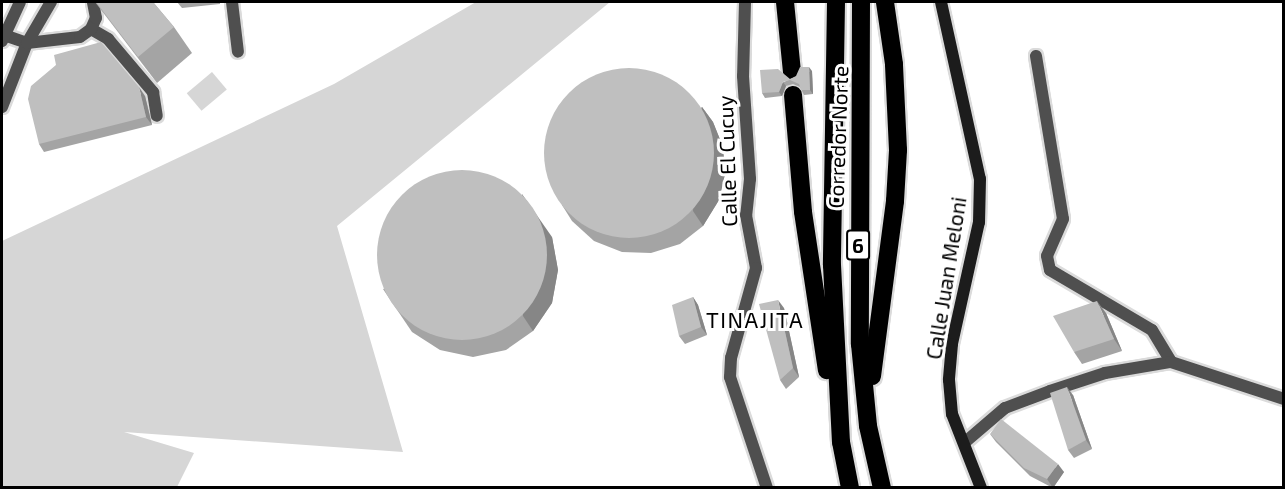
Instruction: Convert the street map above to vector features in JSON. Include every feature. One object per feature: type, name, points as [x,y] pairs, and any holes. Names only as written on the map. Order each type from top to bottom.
[{"type":"highway","points":[[785,2],[792,72]]},
{"type":"highway","name":"Corredor Norte","points":[[836,2],[832,265],[841,442],[850,488]]},
{"type":"highway","name":"Corredor Norte","points":[[861,2],[864,89],[858,266],[868,426],[882,488]]},
{"type":"highway","points":[[868,426],[898,150],[894,64],[885,2]]},
{"type":"highway","points":[[794,95],[803,212],[819,328],[841,442]]},
{"type":"main road","name":"Calle Juan Meloni","points":[[941,2],[980,179],[979,222],[952,344],[949,380],[952,414],[981,488]]},
{"type":"street","points":[[20,2],[3,38],[27,43],[68,40],[91,29],[96,18],[93,2]]},
{"type":"street","points":[[2,107],[27,43],[51,2]]},
{"type":"street","points":[[232,2],[237,52]]},
{"type":"street","name":"Calle El Cucuy","points":[[745,2],[743,76],[750,179],[746,215],[756,268],[731,358],[730,377],[767,488]]},
{"type":"street","points":[[91,29],[108,39],[153,92],[157,116]]},
{"type":"street","points":[[1036,56],[1063,219],[1047,256],[1050,270],[1152,330],[1171,362]]},
{"type":"street","points":[[964,443],[1005,408],[1105,373],[1171,362],[1284,399]]},
{"type":"shaded area","points":[[476,2],[610,2],[337,226],[403,452],[124,432],[194,453],[177,487],[2,487],[2,241],[334,84]]},
{"type":"shaded area","points":[[212,72],[227,90],[202,111],[187,93]]},
{"type":"building","points":[[96,2],[153,2],[174,27],[138,57]]},
{"type":"building","points":[[101,42],[139,87],[146,117],[39,144],[28,99],[31,86],[56,65],[54,55]]},
{"type":"building","points":[[800,67],[809,67],[810,90],[801,90],[799,84],[790,80],[783,82],[779,92],[762,93],[760,70],[778,69],[790,79],[796,76]]},
{"type":"building","points":[[629,68],[662,74],[689,93],[708,120],[714,153],[708,186],[689,213],[662,232],[629,238],[596,232],[569,213],[550,186],[544,153],[550,120],[569,93],[596,74]]},
{"type":"building","points":[[462,170],[494,177],[509,184],[522,195],[533,208],[540,223],[547,255],[540,287],[533,302],[522,315],[509,326],[494,333],[462,340],[430,333],[415,326],[402,315],[391,302],[384,287],[377,255],[384,223],[391,208],[402,195],[415,184],[430,177]]},
{"type":"building","points":[[693,297],[701,327],[679,336],[672,305]]},
{"type":"building","points":[[778,300],[793,368],[780,380],[759,304]]},
{"type":"building","points":[[1097,301],[1114,339],[1074,352],[1053,316]]},
{"type":"building","points":[[1067,387],[1086,440],[1068,450],[1050,393]]},
{"type":"building","points":[[1001,419],[1058,464],[1047,479],[1024,468],[990,434]]},
{"type":"district","name":"TINAJITA","points":[[755,320]]}]
